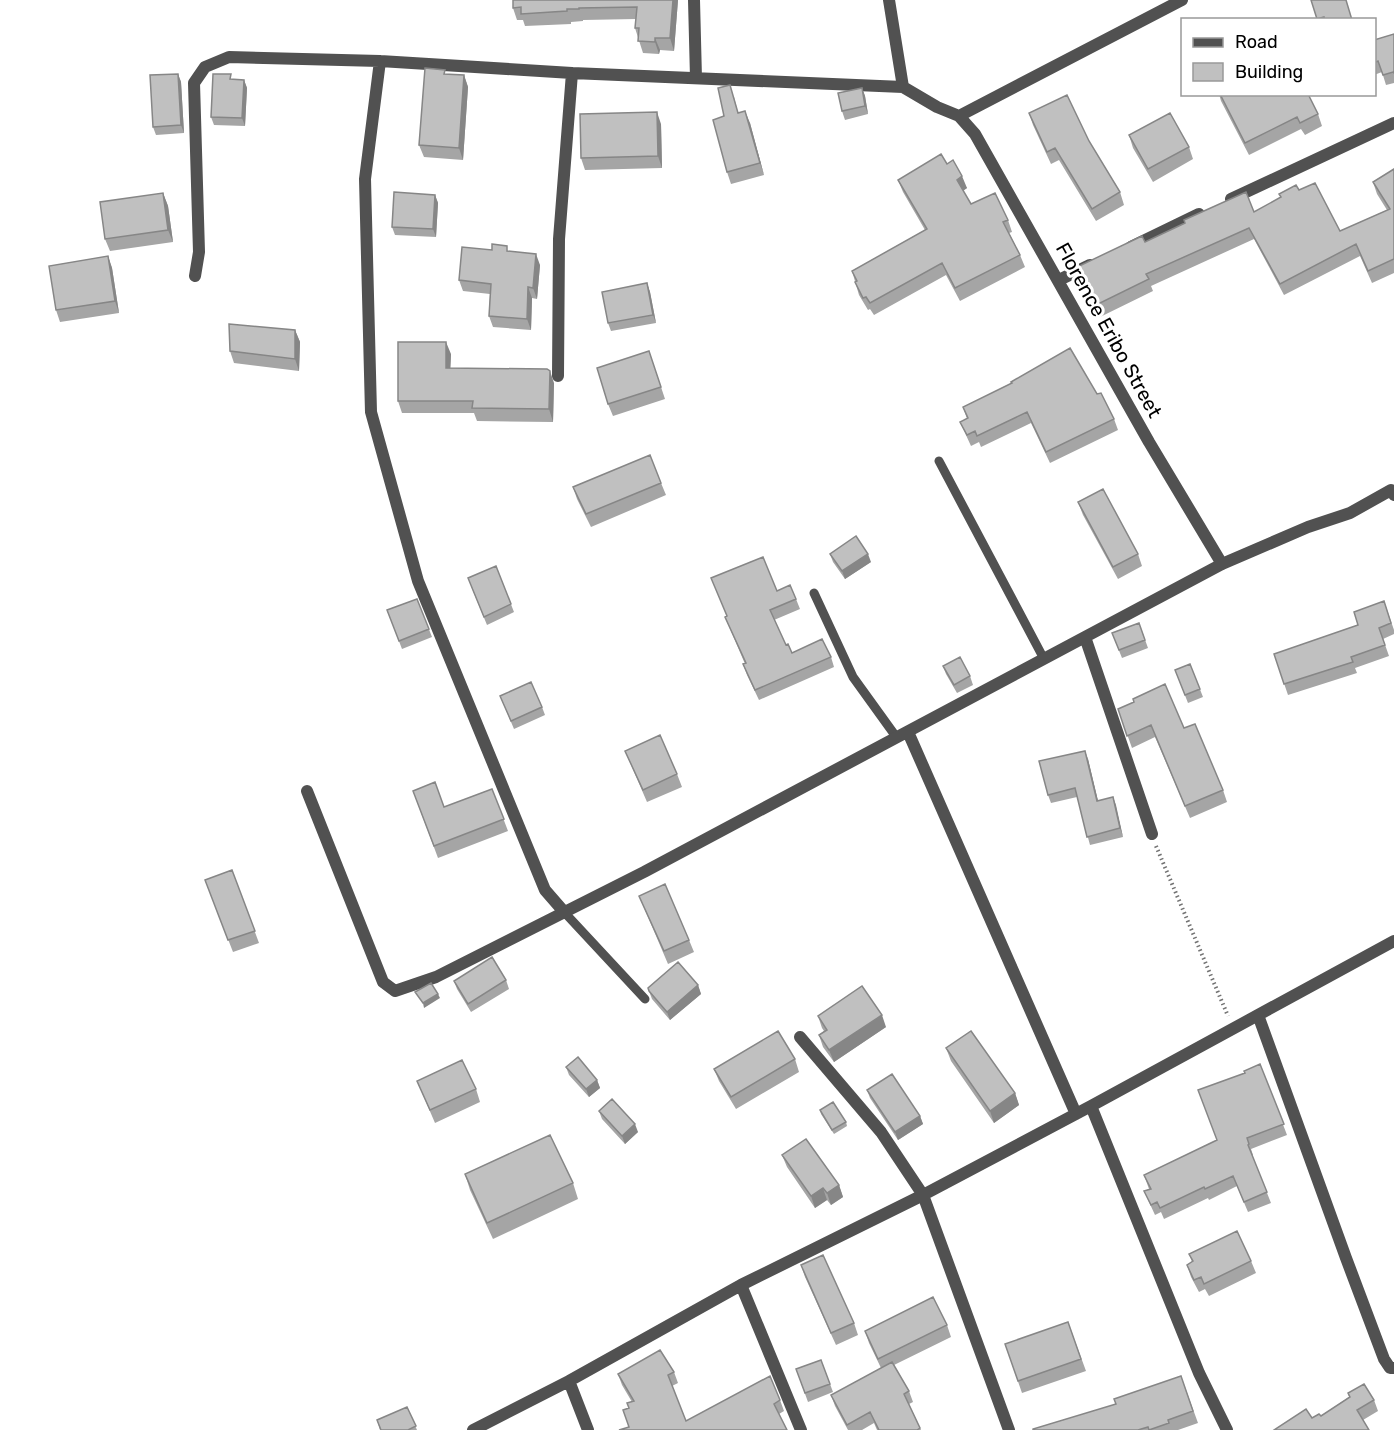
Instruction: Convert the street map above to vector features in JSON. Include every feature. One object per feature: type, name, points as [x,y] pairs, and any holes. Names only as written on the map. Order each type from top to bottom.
[{"type":"street","points":[[694,0],[696,78]]},
{"type":"street","points":[[889,0],[903,87]]},
{"type":"street","points":[[195,276],[199,252],[194,83],[205,67],[229,57],[380,61],[572,73],[903,87],[937,107],[959,116],[1182,0]]},
{"type":"street","points":[[380,61],[365,179],[371,412],[418,581],[545,890],[565,913]]},
{"type":"street","points":[[558,376],[559,239],[572,73]]},
{"type":"street","name":"Florence Eribo Street","points":[[959,116],[975,134],[1149,442],[1221,564]]},
{"type":"street","points":[[1123,250],[1394,123]]},
{"type":"street","points":[[1059,280],[1102,260]]},
{"type":"street","points":[[307,791],[383,982],[395,992],[436,977],[565,913],[1221,564],[1308,527],[1350,513],[1393,491]]},
{"type":"street","points":[[1085,637],[1152,834]]},
{"type":"street","points":[[902,735],[1076,1114]]},
{"type":"street","points":[[473,1430],[569,1381],[741,1285],[923,1195],[1076,1114],[1394,940]]},
{"type":"street","points":[[1258,1015],[1384,1359],[1390,1368],[1394,1368]]},
{"type":"street","points":[[800,1037],[881,1132],[923,1195],[1009,1430]]},
{"type":"street","points":[[1091,1106],[1199,1373],[1227,1430]]},
{"type":"street","points":[[741,1285],[801,1430]]},
{"type":"street","points":[[569,1381],[588,1430]]},
{"type":"lane","points":[[939,461],[1044,659]]},
{"type":"lane","points":[[814,593],[853,677],[902,735]]},
{"type":"lane","points":[[565,913],[645,999]]},
{"type":"path","points":[[1152,834],[1233,1028]]},
{"type":"building","points":[[513,0],[673,0],[670,38],[655,38],[655,42],[638,41],[639,28],[635,28],[637,7],[579,8],[521,14],[521,7],[513,8]]},
{"type":"building","points":[[1311,0],[1346,0],[1351,18],[1324,17],[1317,18]]},
{"type":"building","points":[[1394,34],[1394,73],[1383,75],[1378,61],[1376,62],[1376,39]]},
{"type":"building","points":[[425,68],[445,70],[444,74],[464,75],[459,148],[419,145]]},
{"type":"building","points":[[178,74],[181,125],[153,127],[150,75]]},
{"type":"building","points":[[213,74],[231,74],[230,79],[244,80],[242,118],[211,117]]},
{"type":"building","points":[[730,85],[738,113],[745,111],[760,163],[727,172],[713,120],[724,116],[718,88]]},
{"type":"building","points":[[862,88],[865,106],[842,111],[838,93]]},
{"type":"building","points":[[1067,95],[1089,141],[1120,192],[1092,209],[1055,148],[1047,152],[1029,113]]},
{"type":"building","points":[[1221,96],[1309,96],[1318,114],[1300,123],[1297,117],[1245,143]]},
{"type":"building","points":[[657,112],[658,156],[581,158],[580,114]]},
{"type":"building","points":[[1170,113],[1189,147],[1148,169],[1129,135]]},
{"type":"building","points":[[941,154],[947,164],[953,160],[962,176],[957,180],[971,204],[995,193],[1008,220],[1003,222],[1020,255],[955,288],[942,263],[870,303],[866,297],[863,298],[852,271],[927,229],[898,180]]},
{"type":"building","points":[[1394,169],[1394,259],[1368,271],[1356,244],[1280,284],[1249,228],[1146,274],[1149,279],[1094,306],[1075,268],[1142,236],[1145,242],[1185,223],[1184,220],[1246,192],[1254,212],[1281,197],[1279,194],[1296,185],[1299,190],[1315,183],[1340,231],[1390,209],[1373,182]]},
{"type":"building","points":[[394,192],[435,195],[433,229],[392,227]]},
{"type":"building","points":[[163,193],[168,230],[105,239],[100,202]]},
{"type":"building","points":[[492,244],[507,246],[507,251],[536,254],[533,288],[528,287],[527,319],[489,316],[491,284],[459,280],[462,247],[492,250]]},
{"type":"building","points":[[108,256],[115,301],[56,310],[49,266]]},
{"type":"building","points":[[647,283],[653,315],[608,323],[602,292]]},
{"type":"building","points":[[229,324],[295,330],[295,359],[230,351]]},
{"type":"building","points":[[398,342],[446,342],[446,368],[547,369],[550,371],[549,409],[472,408],[473,401],[398,401]]},
{"type":"building","points":[[1070,348],[1097,394],[1101,393],[1114,419],[1046,452],[1027,412],[977,436],[975,431],[967,435],[960,422],[968,418],[963,407],[1012,383]]},
{"type":"building","points":[[649,351],[661,387],[608,404],[597,368]]},
{"type":"building","points":[[650,455],[661,483],[586,514],[573,487]]},
{"type":"building","points":[[1103,489],[1138,554],[1113,567],[1078,502]]},
{"type":"building","points":[[856,536],[868,554],[842,571],[830,554]]},
{"type":"building","points":[[763,557],[777,591],[790,585],[796,599],[770,610],[786,645],[788,644],[792,653],[822,639],[831,657],[755,690],[711,578]]},
{"type":"building","points":[[496,566],[511,604],[484,617],[468,578]]},
{"type":"building","points":[[417,599],[429,629],[399,641],[387,610]]},
{"type":"building","points":[[1384,601],[1391,623],[1379,628],[1385,645],[1351,657],[1353,662],[1284,684],[1274,654],[1358,625],[1354,612]]},
{"type":"building","points":[[1139,623],[1145,640],[1119,650],[1112,633]]},
{"type":"building","points":[[960,657],[970,676],[954,685],[943,666]]},
{"type":"building","points":[[1190,664],[1200,689],[1185,695],[1175,670]]},
{"type":"building","points":[[531,682],[542,707],[511,721],[500,696]]},
{"type":"building","points":[[1165,684],[1184,728],[1195,724],[1223,790],[1185,806],[1151,725],[1127,736],[1118,709]]},
{"type":"building","points":[[660,735],[677,774],[643,790],[625,751]]},
{"type":"building","points":[[1085,751],[1097,801],[1113,797],[1120,828],[1087,837],[1075,788],[1048,795],[1039,761]]},
{"type":"building","points":[[435,782],[444,807],[492,789],[504,819],[434,846],[413,791]]},
{"type":"building","points":[[232,870],[255,931],[228,940],[205,880]]},
{"type":"building","points":[[665,884],[689,940],[664,951],[639,896]]},
{"type":"building","points":[[492,957],[506,980],[468,1004],[454,981]]},
{"type":"building","points":[[678,962],[698,985],[667,1012],[648,988]]},
{"type":"building","points":[[431,983],[438,994],[423,1003],[415,992]]},
{"type":"building","points":[[862,986],[882,1015],[829,1050],[819,1035],[827,1030],[818,1016]]},
{"type":"building","points":[[778,1031],[795,1059],[731,1097],[714,1069]]},
{"type":"building","points":[[971,1031],[1015,1093],[990,1111],[946,1048]]},
{"type":"building","points":[[578,1057],[597,1080],[586,1089],[566,1067]]},
{"type":"building","points":[[462,1060],[476,1089],[430,1110],[417,1081]]},
{"type":"building","points":[[1260,1064],[1284,1124],[1247,1138],[1267,1192],[1244,1202],[1233,1176],[1160,1208],[1157,1202],[1151,1205],[1144,1191],[1151,1189],[1144,1175],[1217,1140],[1198,1090],[1245,1073],[1244,1071]]},
{"type":"building","points":[[892,1074],[920,1116],[895,1132],[867,1090]]},
{"type":"building","points":[[612,1099],[635,1124],[622,1136],[599,1111]]},
{"type":"building","points":[[833,1102],[846,1122],[832,1130],[820,1110]]},
{"type":"building","points":[[550,1135],[573,1183],[487,1223],[465,1174]]},
{"type":"building","points":[[806,1139],[839,1185],[827,1193],[823,1188],[811,1196],[782,1155]]},
{"type":"building","points":[[1237,1231],[1251,1261],[1204,1284],[1201,1277],[1194,1280],[1187,1265],[1193,1261],[1189,1254]]},
{"type":"building","points":[[823,1255],[854,1323],[831,1333],[801,1265]]},
{"type":"building","points":[[933,1297],[947,1325],[878,1359],[865,1331]]},
{"type":"building","points":[[1068,1322],[1081,1359],[1018,1381],[1005,1344]]},
{"type":"building","points":[[660,1350],[674,1372],[668,1375],[686,1421],[770,1376],[780,1400],[774,1404],[787,1430],[619,1430],[629,1427],[623,1410],[629,1408],[627,1403],[634,1401],[618,1374]]},
{"type":"building","points":[[821,1360],[830,1384],[805,1393],[796,1369]]},
{"type":"building","points":[[892,1362],[909,1391],[904,1394],[920,1428],[917,1430],[879,1430],[870,1412],[847,1425],[831,1395]]},
{"type":"building","points":[[1181,1376],[1193,1411],[1168,1420],[1169,1423],[1149,1430],[1148,1427],[1138,1430],[1033,1430],[1116,1404],[1114,1399]]},
{"type":"building","points":[[1364,1384],[1374,1400],[1357,1410],[1369,1430],[1274,1430],[1306,1409],[1312,1418],[1319,1414],[1321,1416],[1350,1397],[1348,1393]]},
{"type":"building","points":[[407,1407],[416,1426],[408,1430],[381,1430],[377,1420]]}]
